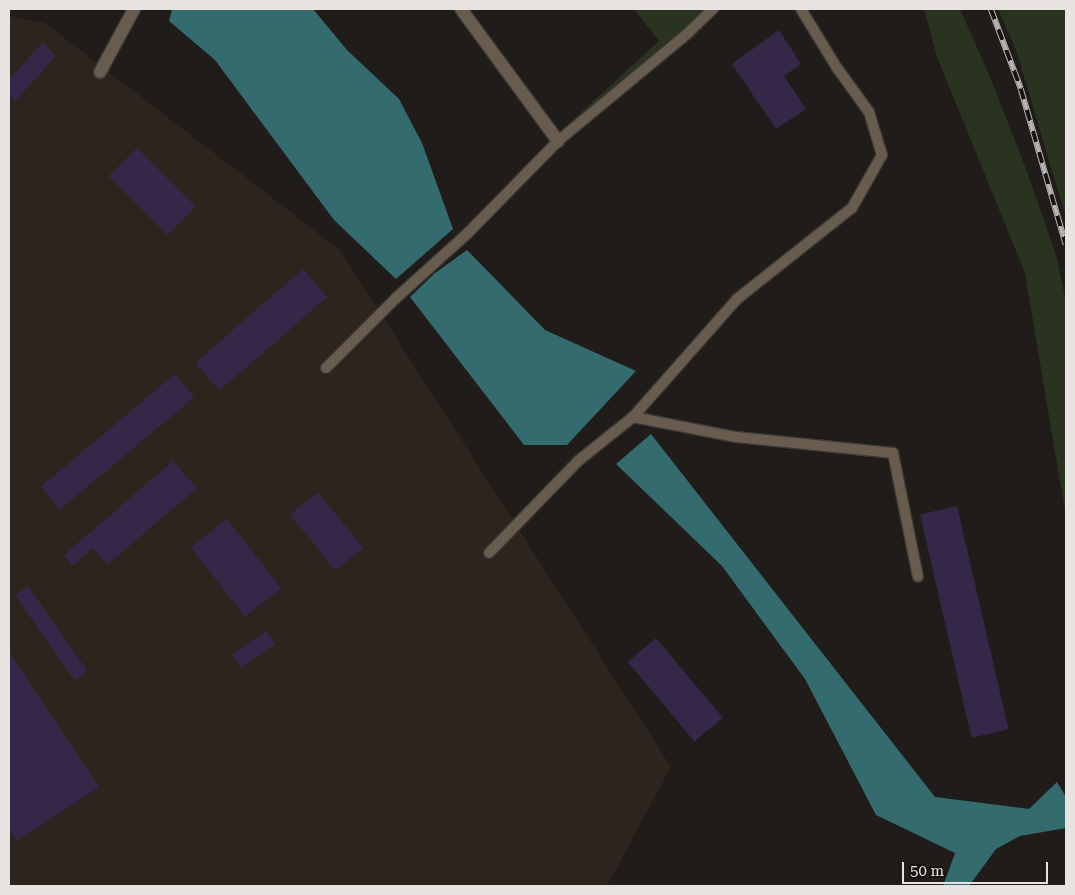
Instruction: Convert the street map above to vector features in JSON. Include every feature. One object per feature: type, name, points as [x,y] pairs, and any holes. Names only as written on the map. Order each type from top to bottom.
[{"type":"street","points":[[100,72],[134,9]]},
{"type":"street","points":[[461,9],[558,141]]},
{"type":"lane","points":[[326,368],[396,298],[468,233],[558,141],[688,33],[713,9]]},
{"type":"lane","points":[[489,552],[578,462],[633,417],[737,299],[852,208],[882,155],[869,112],[837,68],[801,9]]},
{"type":"lane","points":[[633,417],[736,437],[893,453],[918,577]]},
{"type":"shaded area","points":[[9,16],[45,23],[340,250],[671,767],[607,886],[9,886]]},
{"type":"green space","points":[[634,9],[705,9],[680,34],[562,130],[659,41]]},
{"type":"green space","points":[[924,9],[960,9],[990,77],[1026,169],[1056,255],[1066,302],[1066,517],[1025,273],[937,57]]},
{"type":"green space","points":[[998,9],[1066,9],[1066,218],[1017,53]]},
{"type":"water","points":[[172,9],[313,9],[347,50],[399,99],[422,143],[453,229],[396,279],[334,220],[215,60],[169,21]]},
{"type":"water","points":[[467,250],[545,330],[636,371],[567,445],[524,445],[410,297],[435,273]]},
{"type":"water","points":[[651,434],[935,797],[1029,809],[1057,782],[1066,797],[1066,828],[1020,836],[996,849],[969,886],[943,886],[955,853],[876,815],[805,679],[722,566],[616,464]]},
{"type":"building","points":[[779,30],[801,64],[784,76],[806,109],[776,129],[732,64]]},
{"type":"building","points":[[43,42],[56,56],[15,101],[9,94],[9,80]]},
{"type":"building","points":[[137,148],[196,207],[167,235],[109,176]]},
{"type":"building","points":[[303,269],[327,297],[219,391],[195,363]]},
{"type":"building","points":[[175,374],[194,397],[60,509],[41,486]]},
{"type":"building","points":[[173,461],[197,488],[107,565],[93,548],[73,566],[64,555]]},
{"type":"building","points":[[318,492],[363,548],[335,571],[290,515]]},
{"type":"building","points":[[957,506],[1009,729],[971,738],[920,515]]},
{"type":"building","points":[[227,519],[281,588],[245,617],[191,547]]},
{"type":"building","points":[[28,586],[88,671],[75,680],[15,595]]},
{"type":"building","points":[[266,631],[275,644],[241,668],[232,655]]},
{"type":"building","points":[[656,638],[723,718],[695,741],[628,662]]},
{"type":"building","points":[[9,652],[99,787],[17,841],[9,829]]},
{"type":"railway","points":[[991,9],[1021,89],[1066,245]]}]
